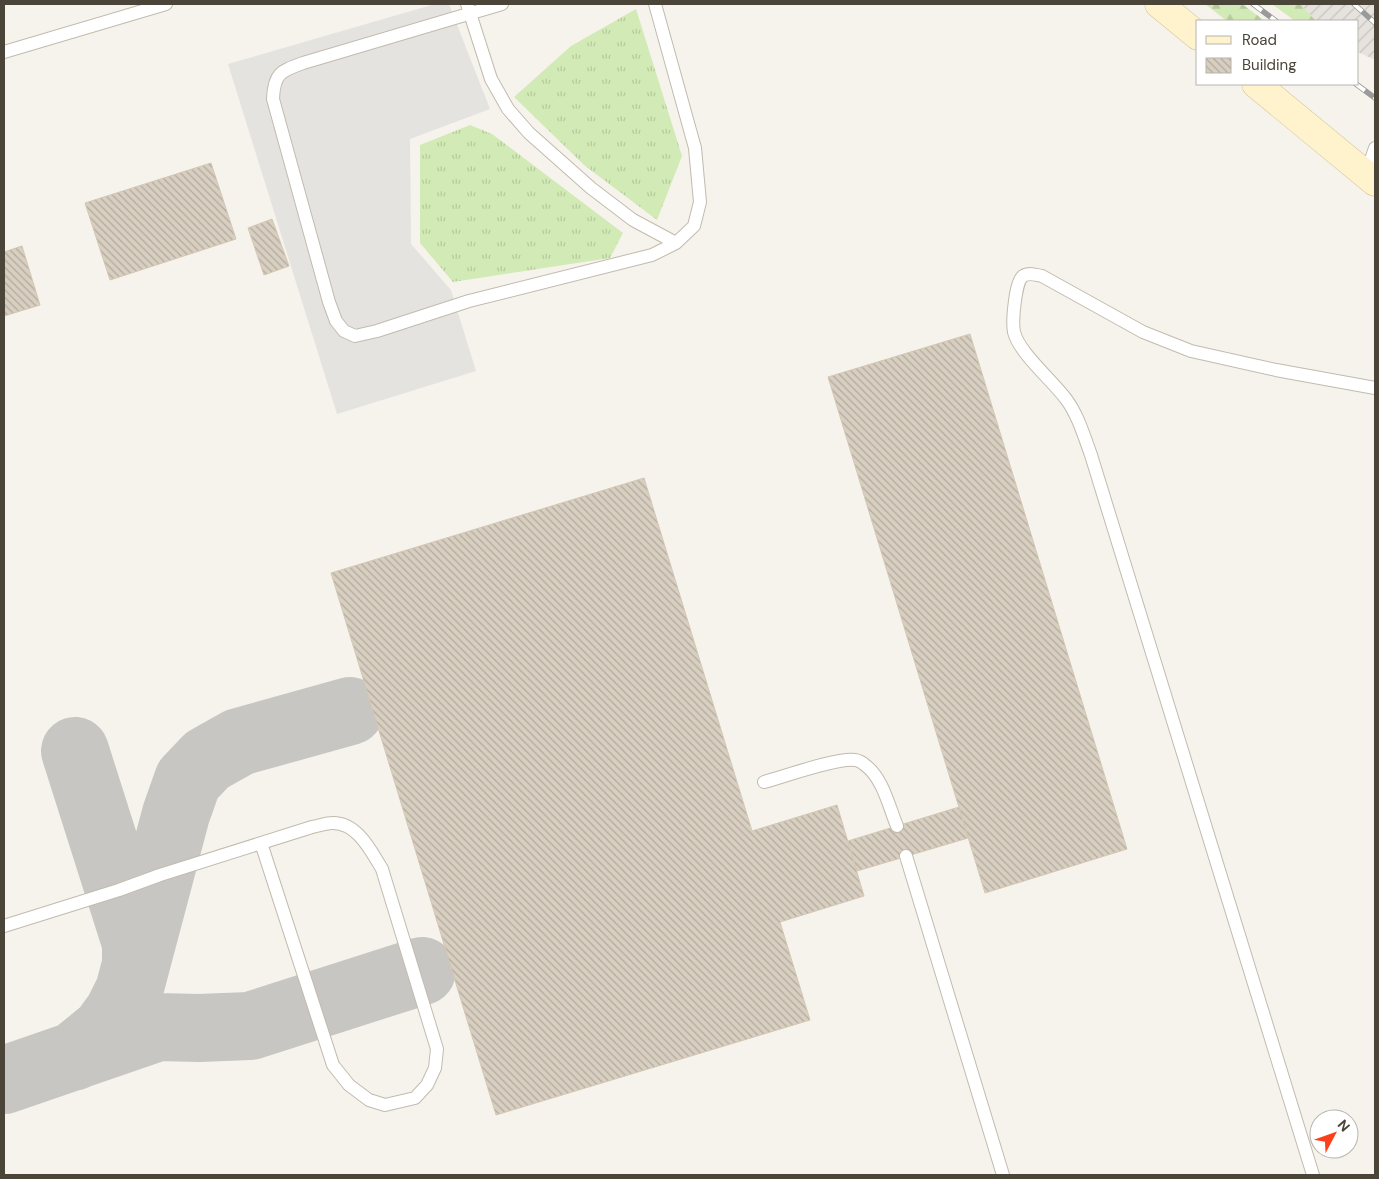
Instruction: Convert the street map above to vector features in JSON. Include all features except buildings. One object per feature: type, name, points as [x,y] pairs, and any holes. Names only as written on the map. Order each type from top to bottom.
[{"type":"street","points":[[1159,4],[1196,34]]},
{"type":"street","points":[[1257,85],[1371,178]]},
{"type":"lane","points":[[4,52],[166,4]]},
{"type":"lane","points":[[502,4],[469,8],[303,63],[278,75],[274,85],[273,99],[330,302],[336,321],[344,331],[355,336],[377,331],[469,301],[652,255],[676,243],[694,226],[700,202],[695,148],[655,4]]},
{"type":"lane","points":[[469,8],[492,79],[508,109],[529,133],[591,188],[633,220],[676,243]]},
{"type":"lane","points":[[1371,178],[1375,148]]},
{"type":"lane","points":[[1313,1175],[1091,455],[1080,423],[1066,399],[1021,345],[1014,332],[1015,295],[1022,277],[1027,275],[1042,276],[1143,332],[1191,351],[1276,370],[1375,388]]},
{"type":"lane","points":[[764,782],[839,761],[855,760],[864,764],[876,777],[897,826]]},
{"type":"lane","points":[[4,926],[261,843],[312,827],[333,822],[350,828],[367,844],[382,869],[437,1049],[435,1068],[415,1098],[385,1105],[368,1100],[349,1085],[333,1065],[261,843]]},
{"type":"lane","points":[[906,856],[1003,1175]]},
{"type":"shaded area","points":[[435,4],[449,4],[490,109],[410,139],[411,244],[451,290],[476,371],[337,414],[228,64]]},
{"type":"shaded area","points":[[1300,4],[1375,4],[1375,60],[1359,52],[1359,20],[1315,20]]},
{"type":"green space","points":[[1205,4],[1242,4],[1264,20],[1226,20]]},
{"type":"green space","points":[[1272,4],[1300,4],[1315,20],[1294,20]]},
{"type":"green space","points":[[636,9],[682,156],[657,220],[584,165],[514,97],[571,46]]},
{"type":"green space","points":[[470,125],[492,134],[623,233],[610,258],[453,282],[420,243],[420,145]]},
{"type":"taxiway","points":[[73,1057],[105,1031],[118,1013],[129,991],[176,814],[188,780],[207,760],[239,742],[350,711]]},
{"type":"taxiway","points":[[75,751],[136,943],[136,959]]},
{"type":"taxiway","points":[[4,1080],[158,1027],[250,1026],[422,971]]},
{"type":"railway","points":[[1253,4],[1275,20]]},
{"type":"railway","points":[[1354,4],[1375,23]]},
{"type":"railway","points":[[1357,85],[1375,98]]}]
